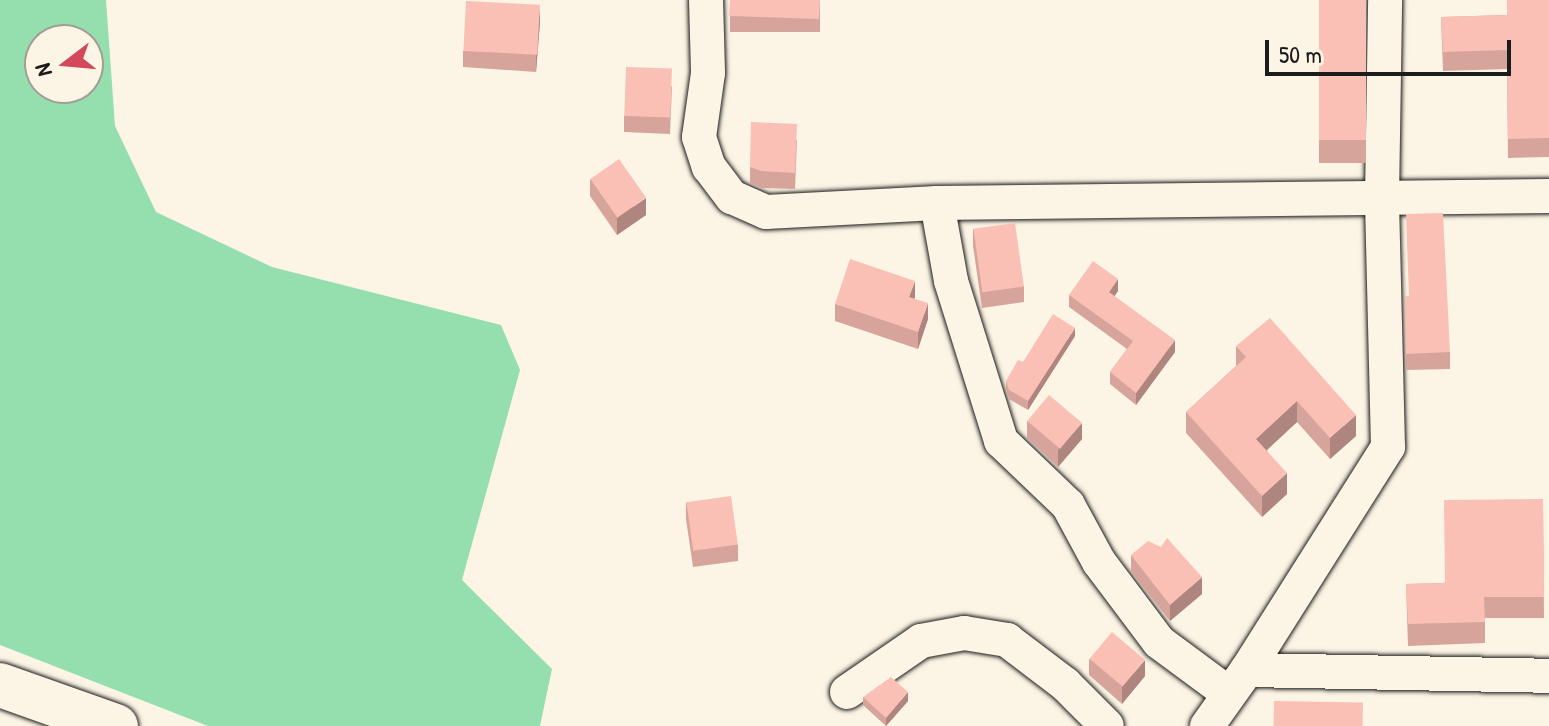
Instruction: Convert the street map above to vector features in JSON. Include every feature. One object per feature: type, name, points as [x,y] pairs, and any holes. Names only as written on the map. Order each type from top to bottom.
[{"type":"highway","points":[[0,685],[116,726]]},
{"type":"street","points":[[706,0],[708,73],[699,137],[709,167],[732,197],[766,212],[937,203],[1549,196]]},
{"type":"street","points":[[1207,726],[1388,447],[1382,199],[1385,0]]},
{"type":"street","points":[[937,203],[951,281],[1001,441],[1068,505],[1099,562],[1159,642],[1237,682],[1549,676]]},
{"type":"street","points":[[847,692],[921,641],[964,633],[1007,640],[1065,684],[1107,726]]},
{"type":"green space","points":[[0,0],[106,0],[115,126],[156,212],[272,267],[501,325],[520,370],[462,580],[552,669],[540,726],[208,726],[0,645]]},
{"type":"building","points":[[730,0],[820,0],[819,19],[729,16]]},
{"type":"building","points":[[1319,0],[1366,0],[1366,140],[1319,140]]},
{"type":"building","points":[[1507,0],[1549,0],[1549,138],[1508,139],[1507,50],[1443,52],[1441,17],[1507,15]]},
{"type":"building","points":[[466,1],[540,5],[537,55],[463,51]]},
{"type":"building","points":[[626,67],[672,69],[670,118],[624,116]]},
{"type":"building","points":[[751,122],[797,124],[795,173],[761,171],[750,167]]},
{"type":"building","points":[[619,159],[646,198],[617,218],[590,179]]},
{"type":"building","points":[[1443,213],[1450,352],[1406,354],[1405,296],[1409,296],[1406,214]]},
{"type":"building","points":[[1015,223],[1024,286],[982,292],[973,229]]},
{"type":"building","points":[[850,259],[915,281],[909,297],[928,303],[918,332],[835,304]]},
{"type":"building","points":[[1093,261],[1118,279],[1109,292],[1175,340],[1136,393],[1110,372],[1133,341],[1069,295]]},
{"type":"building","points":[[1053,314],[1075,328],[1028,401],[1009,390],[1006,381],[1018,360],[1023,362]]},
{"type":"building","points":[[1270,318],[1356,415],[1330,438],[1297,401],[1256,439],[1287,473],[1262,496],[1186,412],[1246,357],[1236,346]]},
{"type":"building","points":[[1049,395],[1082,423],[1060,449],[1027,421]]},
{"type":"building","points":[[731,496],[738,545],[693,551],[686,502]]},
{"type":"building","points":[[1543,499],[1544,597],[1484,597],[1485,622],[1408,624],[1406,584],[1445,583],[1444,500]]},
{"type":"building","points":[[1167,538],[1202,577],[1170,605],[1131,555],[1148,541],[1161,547]]},
{"type":"building","points":[[1112,632],[1145,660],[1122,686],[1090,659]]},
{"type":"building","points":[[891,677],[908,692],[886,718],[863,697]]},
{"type":"building","points":[[1274,701],[1363,703],[1363,726],[1274,726]]}]
